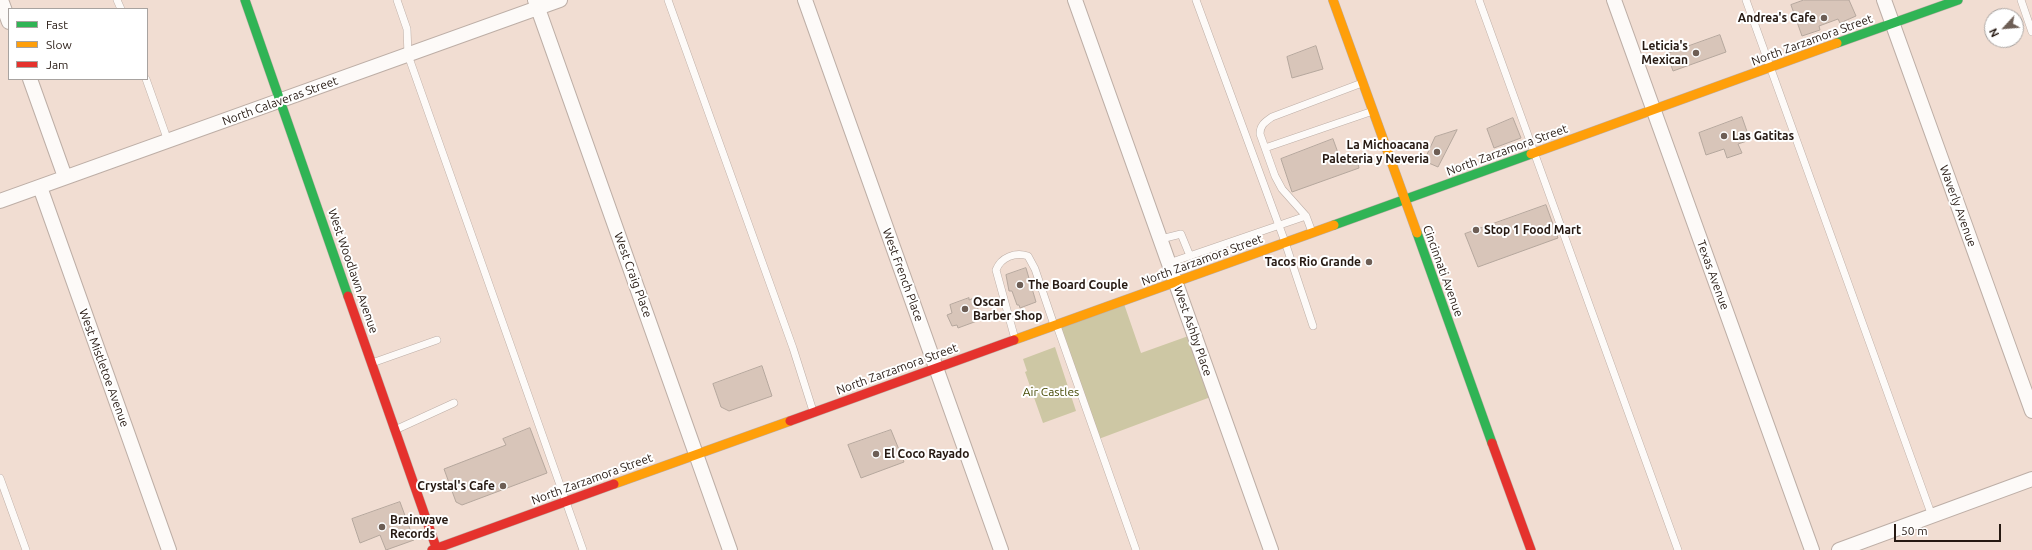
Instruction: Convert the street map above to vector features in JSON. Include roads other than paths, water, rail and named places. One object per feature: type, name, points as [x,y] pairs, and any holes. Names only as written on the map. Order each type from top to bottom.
[{"type":"street","points":[[1,0],[8,19]]},
{"type":"street","name":"West Woodlawn Avenue","points":[[245,0],[281,100],[435,549]]},
{"type":"street","name":"North Calaveras Street","points":[[0,201],[408,55],[536,4],[560,0]]},
{"type":"street","name":"West French Place","points":[[805,0],[1001,550]]},
{"type":"street","name":"West Ashby Place","points":[[1075,0],[1271,550]]},
{"type":"street","name":"Cincinnati Avenue","points":[[1333,0],[1531,550]]},
{"type":"street","name":"Texas Avenue","points":[[1614,0],[1812,550]]},
{"type":"street","name":"Waverly Avenue","points":[[1884,0],[2032,411]]},
{"type":"street","name":"North Zarzamora Street","points":[[435,549],[1958,0]]},
{"type":"street","name":"West Craig Place","points":[[536,4],[730,550]]},
{"type":"street","points":[[30,80],[65,177]]},
{"type":"street","name":"West Mistletoe Avenue","points":[[40,186],[169,550]]},
{"type":"street","points":[[1839,550],[2032,479]]},
{"type":"lane","points":[[397,0],[407,29],[408,55],[583,550]]},
{"type":"lane","points":[[668,0],[793,348],[814,412]]},
{"type":"lane","points":[[1196,0],[1285,242],[1313,326]]},
{"type":"lane","points":[[1479,0],[1678,550]]},
{"type":"lane","points":[[1746,0],[1932,516]]},
{"type":"lane","points":[[2021,0],[2032,32]]},
{"type":"lane","points":[[146,80],[168,141]]},
{"type":"lane","points":[[1312,233],[1306,216],[1282,190],[1275,176],[1260,128],[1272,117],[1363,82]]},
{"type":"lane","points":[[1265,148],[1372,111]]},
{"type":"lane","points":[[1169,263],[1278,224],[1306,216]]},
{"type":"lane","points":[[1160,239],[1181,234],[1190,256]]},
{"type":"lane","points":[[1015,340],[996,270],[999,263],[1019,253],[1028,256],[1035,269],[1136,550]]},
{"type":"lane","points":[[372,363],[437,340]]},
{"type":"lane","points":[[395,430],[454,403]]},
{"type":"lane","points":[[0,478],[26,550]]},
{"type":"place","name":"Andrea's Cafe","points":[[1824,18]]},
{"type":"place","name":"Leticia's Mexican","points":[[1696,53]]},
{"type":"place","name":"Las Gatitas","points":[[1724,136]]},
{"type":"place","name":"La Michoacana Paleteria y Neveria","points":[[1437,152]]},
{"type":"place","name":"Stop 1 Food Mart","points":[[1476,230]]},
{"type":"place","name":"Tacos Rio Grande","points":[[1369,262]]},
{"type":"place","name":"The Board Couple","points":[[1020,285]]},
{"type":"place","name":"Oscar Barber Shop","points":[[965,309]]},
{"type":"place","name":"El Coco Rayado","points":[[876,454]]},
{"type":"place","name":"Crystal's Cafe","points":[[503,486]]},
{"type":"place","name":"Brainwave Records","points":[[382,527]]},
{"type":"park label","name":"Air Castles","points":[[1051,392]]}]
